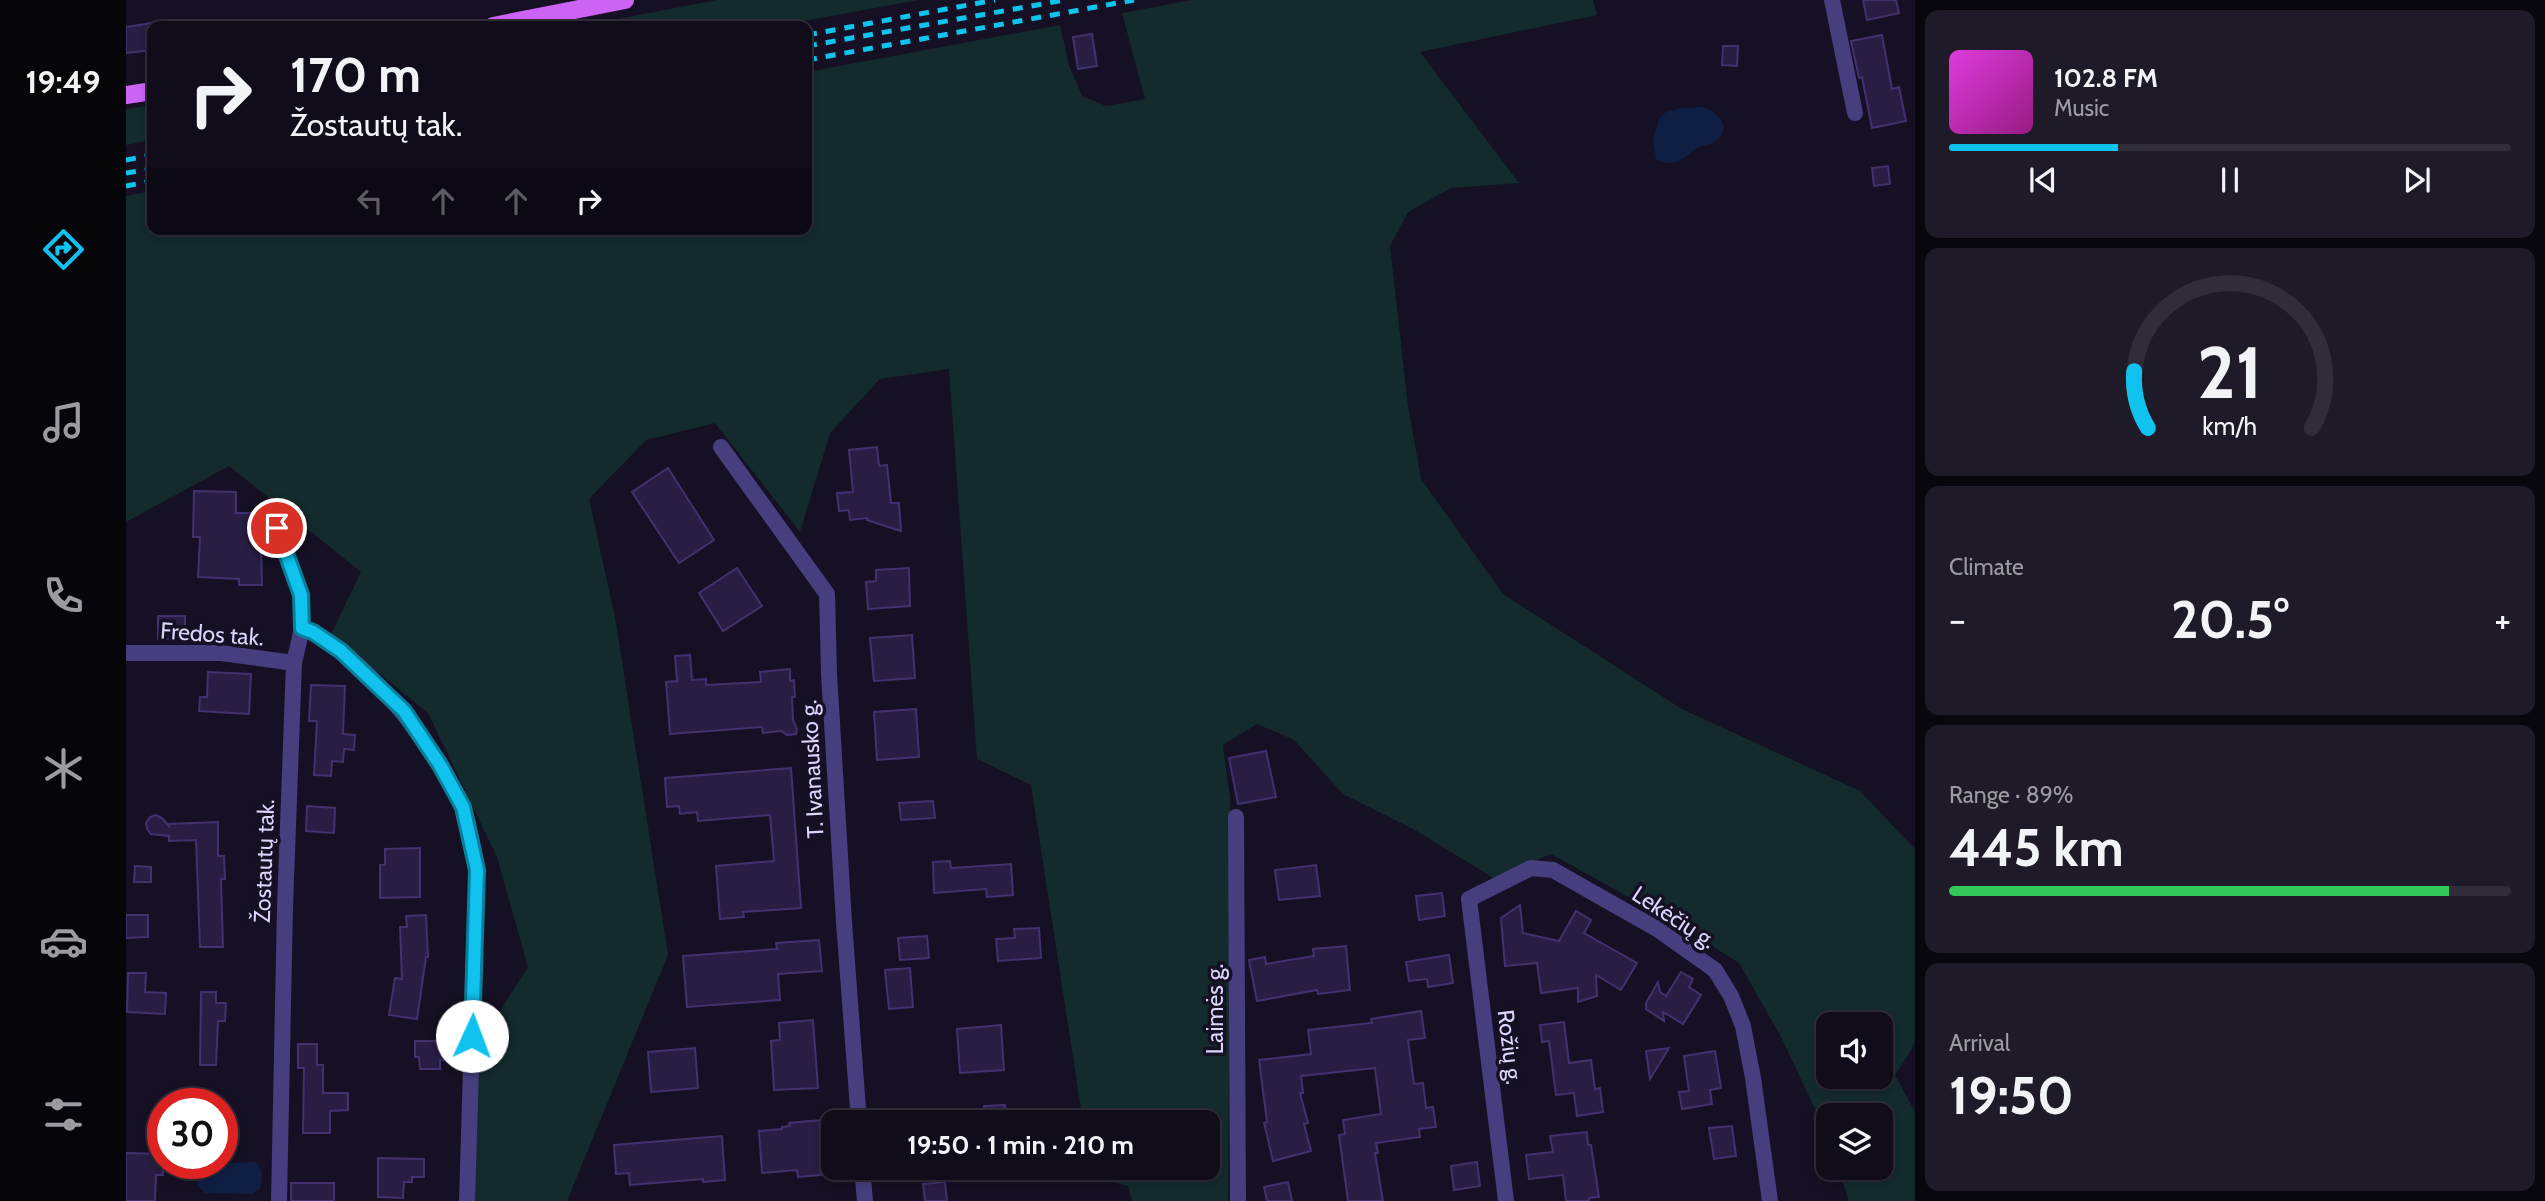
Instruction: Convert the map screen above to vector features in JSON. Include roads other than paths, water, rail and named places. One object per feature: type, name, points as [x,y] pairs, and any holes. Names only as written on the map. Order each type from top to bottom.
[{"type":"main road","points":[[518,21],[625,0]]},
{"type":"main road","points":[[126,95],[147,92]]},
{"type":"street","points":[[1832,0],[1854,113]]},
{"type":"street","name":"T. Ivanausko g.","points":[[720,447],[827,594],[829,673],[858,1110]]},
{"type":"street","name":"Žostautų tak.","points":[[277,528],[301,595],[302,628],[294,663],[285,907],[279,1201]]},
{"type":"street","points":[[302,628],[313,632],[341,651],[404,711],[440,765],[463,807],[471,834],[477,870],[467,1201]]},
{"type":"street","name":"Fredos tak.","points":[[126,653],[221,653],[294,663]]},
{"type":"street","name":"Laimės g.","points":[[1236,817],[1238,1201]]},
{"type":"street","name":"Lekėčių g.","points":[[1469,899],[1531,868],[1553,870],[1657,929],[1715,970],[1731,996],[1743,1026],[1770,1201]]},
{"type":"street","name":"Rožių g.","points":[[1469,899],[1506,1201]]},
{"type":"street","points":[[863,1180],[865,1201]]},
{"type":"water","points":[[1704,107],[1721,120],[1724,125],[1722,135],[1675,162],[1656,159],[1653,138],[1659,119],[1666,112]]},
{"type":"water","points":[[256,1162],[262,1172],[260,1189],[253,1194],[205,1193],[197,1185],[197,1179],[238,1179],[238,1163]]},
{"type":"railway","points":[[812,34],[995,0]]},
{"type":"railway","points":[[812,45],[1065,0]]},
{"type":"railway","points":[[812,59],[1134,0]]},
{"type":"railway","points":[[126,160],[147,156]]},
{"type":"railway","points":[[126,173],[147,170]]},
{"type":"railway","points":[[126,186],[147,182]]}]
